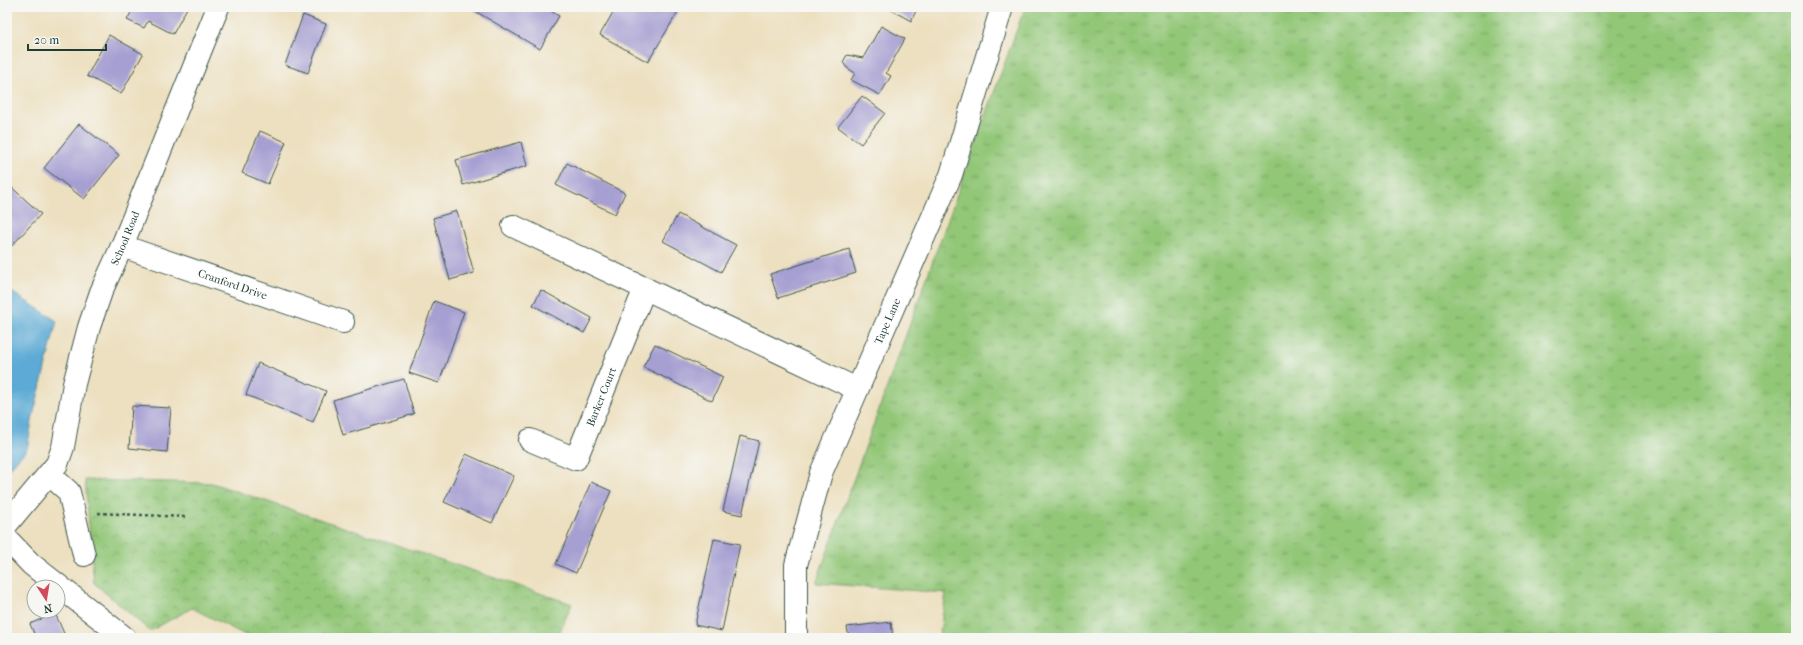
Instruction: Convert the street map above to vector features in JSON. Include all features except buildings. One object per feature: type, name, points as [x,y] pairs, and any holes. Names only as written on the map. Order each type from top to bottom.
[{"type":"street","name":"School Road","points":[[7,524],[50,475],[57,464],[63,447],[74,384],[89,327],[101,292],[122,246],[218,7]]},
{"type":"street","name":"Tape Lane","points":[[796,638],[796,565],[820,473],[951,175],[1002,7]]},
{"type":"street","points":[[513,226],[857,389]]},
{"type":"street","name":"Cranford Drive","points":[[122,246],[343,322]]},
{"type":"street","name":"Barker Court","points":[[530,440],[576,459],[645,288]]},
{"type":"street","points":[[50,475],[69,492],[84,555]]},
{"type":"street","points":[[7,539],[31,564],[125,638]]},
{"type":"path","points":[[92,512],[185,517]]},
{"type":"green space","points":[[1025,7],[1796,7],[1796,638],[939,638],[946,593],[816,583]]},
{"type":"green space","points":[[85,480],[212,483],[572,604],[557,638],[251,638],[192,608],[150,631],[94,583]]},
{"type":"water","points":[[7,289],[57,321],[33,416],[27,449],[10,468],[7,469]]}]
